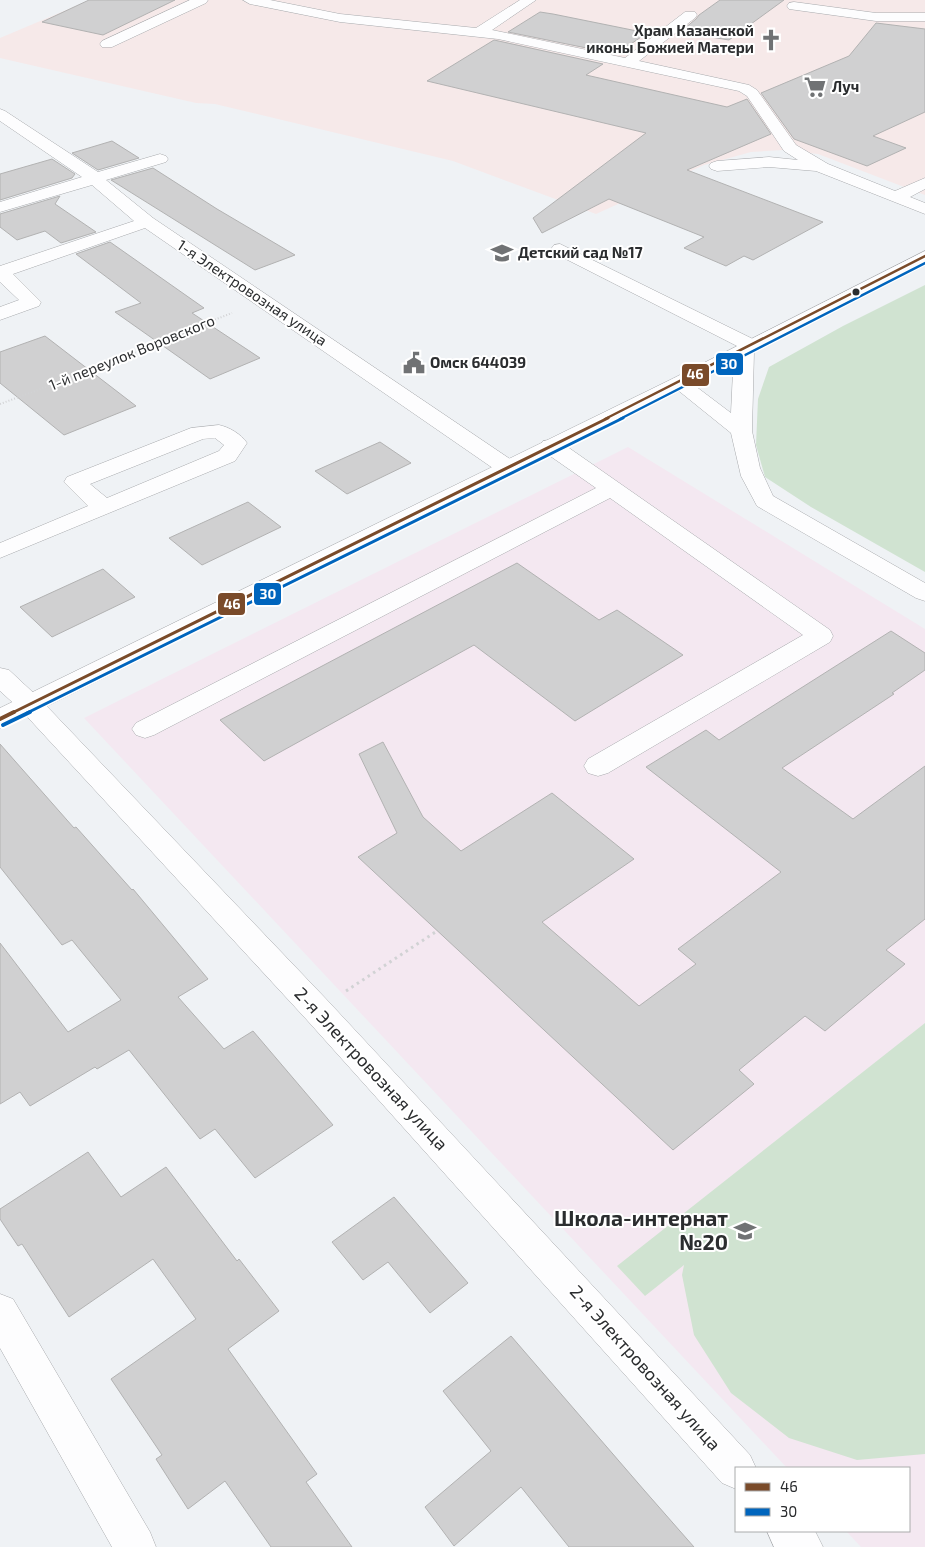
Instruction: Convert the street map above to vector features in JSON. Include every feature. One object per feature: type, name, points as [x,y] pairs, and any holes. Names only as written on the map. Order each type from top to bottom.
[{"type":"street","points":[[107,44],[201,0]]},
{"type":"street","points":[[250,0],[340,18],[498,36],[629,62],[744,88],[752,93],[790,148],[822,167],[925,209]]},
{"type":"street","points":[[477,34],[529,0]]},
{"type":"street","points":[[794,6],[885,18],[906,19],[925,17]]},
{"type":"street","points":[[629,62],[690,14]]},
{"type":"street","name":"1-я Электровозная улица","points":[[0,114],[94,178],[147,222],[508,468]]},
{"type":"street","points":[[0,207],[160,159]]},
{"type":"street","points":[[717,166],[768,162],[822,167]]},
{"type":"street","points":[[896,197],[925,183]]},
{"type":"street","points":[[0,314],[32,302],[0,272],[147,222]]},
{"type":"street","points":[[560,249],[748,348]]},
{"type":"street","points":[[0,719],[679,383],[925,256]]},
{"type":"street","points":[[748,348],[741,431],[748,468],[754,485],[765,501],[925,593]]},
{"type":"street","points":[[679,383],[741,431]]},
{"type":"street","points":[[0,551],[227,456],[236,443],[219,430],[199,433],[75,482],[103,507]]},
{"type":"street","points":[[551,446],[821,636],[598,766]]},
{"type":"street","points":[[145,729],[612,488]]},
{"type":"street","name":"2-я Электровозная улица","points":[[0,676],[30,704],[317,1010],[735,1467]]},
{"type":"street","points":[[0,1312],[135,1547]]},
{"type":"street","points":[[789,1532],[802,1547]]},
{"type":"path","name":"1-й переулок Воровского","points":[[0,404],[116,361],[165,339],[263,301]]},
{"type":"path","points":[[317,1010],[437,931]]},
{"type":"shaded area","points":[[90,0],[925,0],[925,195],[818,154],[783,150],[751,152],[704,165],[596,214],[453,161],[215,104],[196,103],[0,58],[0,38]]},
{"type":"shaded area","name":"Школа-интернат №20","points":[[628,447],[925,629],[925,1547],[861,1547],[847,1532],[910,1532],[910,1467],[786,1467],[84,718]]},
{"type":"green space","points":[[925,285],[925,572],[811,507],[765,477],[756,445],[758,399],[769,367],[843,326]]},
{"type":"green space","points":[[925,1023],[925,1454],[857,1460],[789,1438],[731,1393],[694,1335],[682,1275],[684,1265],[645,1296],[617,1266]]},
{"type":"building","points":[[89,0],[175,0],[103,35],[42,22]]},
{"type":"building","points":[[720,0],[784,0],[729,40],[680,32]]},
{"type":"building","points":[[540,12],[647,33],[616,54],[508,32]]},
{"type":"building","points":[[876,23],[925,29],[925,112],[873,136],[906,148],[867,166],[794,139],[761,93],[849,56]]},
{"type":"building","points":[[494,40],[603,64],[586,75],[727,107],[747,99],[771,134],[687,170],[823,222],[753,260],[744,256],[726,266],[684,248],[704,237],[609,199],[542,233],[533,218],[646,133],[427,81]]},
{"type":"building","points":[[112,141],[139,158],[98,170],[72,153]]},
{"type":"building","points":[[52,159],[75,174],[72,178],[0,200],[0,174]]},
{"type":"building","points":[[153,168],[217,209],[295,255],[255,270],[111,180]]},
{"type":"building","points":[[60,196],[55,204],[96,232],[61,243],[45,231],[17,240],[0,227],[0,214]]},
{"type":"building","points":[[110,242],[204,308],[192,313],[260,358],[210,379],[115,312],[141,303],[76,254]]},
{"type":"building","points":[[45,336],[136,406],[64,435],[0,383],[0,352]]},
{"type":"building","points":[[380,442],[411,463],[347,494],[315,471]]},
{"type":"building","points":[[248,502],[281,527],[202,565],[169,538]]},
{"type":"building","points":[[517,563],[599,620],[617,610],[683,655],[575,721],[474,645],[264,761],[220,720]]},
{"type":"building","points":[[103,569],[135,597],[52,637],[20,607]]},
{"type":"building","points":[[891,631],[925,653],[925,670],[892,693],[894,694],[782,768],[853,819],[925,766],[925,919],[886,950],[905,964],[825,1031],[805,1016],[739,1070],[754,1084],[673,1150],[358,857],[397,833],[359,754],[383,742],[423,817],[461,851],[552,793],[634,859],[542,922],[639,1006],[696,964],[678,949],[781,872],[646,767],[706,730],[719,740]]},
{"type":"building","points":[[0,744],[74,828],[76,827],[133,889],[208,979],[178,997],[224,1049],[253,1031],[333,1125],[255,1178],[215,1129],[200,1139],[129,1050],[97,1069],[95,1067],[30,1106],[20,1092],[0,1104],[0,943],[68,1032],[121,1000],[72,940],[62,945],[0,867]]},
{"type":"building","points":[[88,1152],[121,1197],[166,1167],[237,1261],[239,1259],[279,1311],[228,1349],[317,1474],[306,1482],[352,1547],[271,1547],[225,1481],[188,1509],[156,1459],[162,1455],[111,1379],[196,1319],[153,1259],[69,1317],[22,1244],[18,1246],[0,1219],[0,1209]]},
{"type":"building","points":[[394,1197],[468,1283],[430,1313],[388,1262],[363,1280],[332,1242]]},
{"type":"building","points":[[511,1336],[694,1547],[569,1547],[521,1487],[454,1546],[425,1507],[491,1451],[443,1391]]},
{"type":"transit line","name":"46","points":[[0,719],[679,383],[925,256]]},
{"type":"transit line","name":"30","points":[[3,725],[682,389],[925,263]]},
{"type":"place","name":"Храм Казанской иконы Божией Матери","points":[[771,40]]},
{"type":"place","name":"Луч","points":[[815,87]]},
{"type":"place","name":"Детский сад №17","points":[[502,253]]},
{"type":"place","name":"Омск 644039","points":[[414,363]]},
{"type":"place","name":"Школа-интернат №20","points":[[745,1231]]}]
